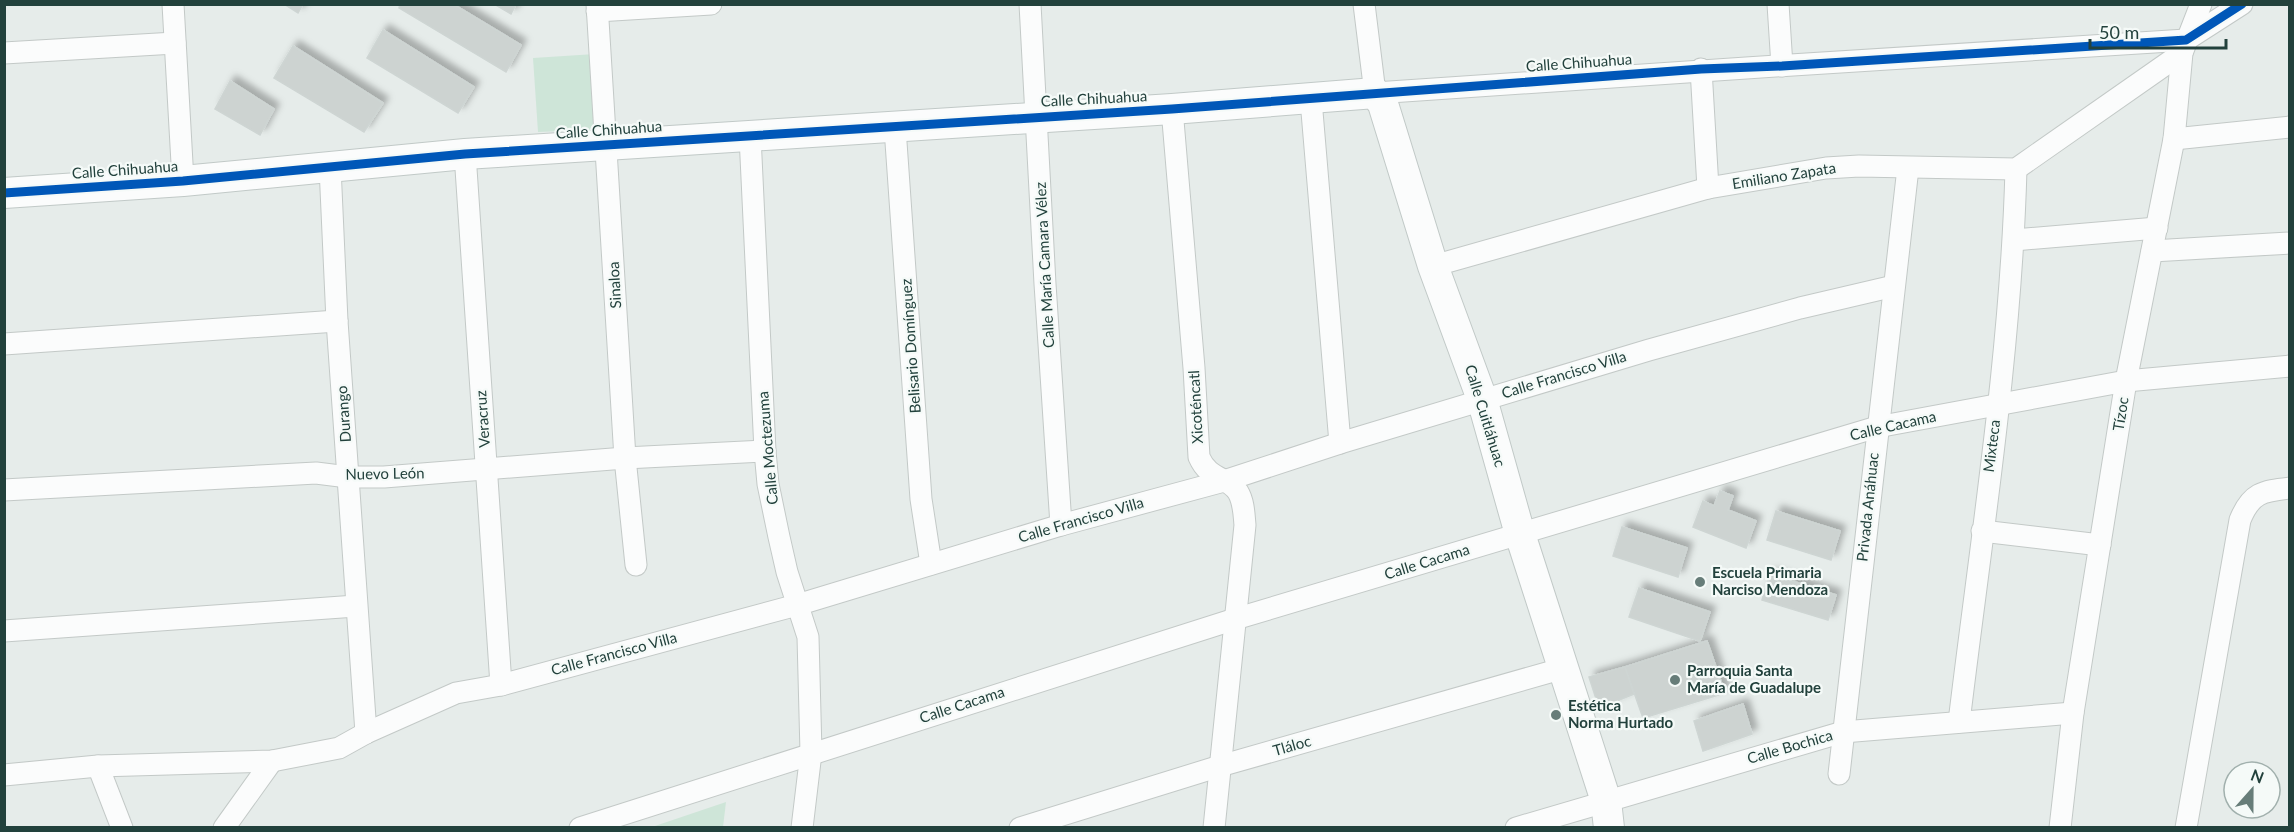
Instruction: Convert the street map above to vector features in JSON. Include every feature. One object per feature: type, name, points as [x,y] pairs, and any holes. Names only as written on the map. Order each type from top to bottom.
[{"type":"street","points":[[173,4],[183,182]]},
{"type":"street","points":[[597,8],[711,4]]},
{"type":"street","name":"Calle María Camara Vélez","points":[[1030,4],[1061,525]]},
{"type":"street","name":"Calle Cuitláhuac","points":[[1364,4],[1375,93],[1383,104],[1433,266],[1482,399],[1520,534],[1608,814]]},
{"type":"street","points":[[1778,4],[1782,66]]},
{"type":"street","name":"Tízoc","points":[[2060,828],[2073,713],[2126,381],[2174,139],[2184,46],[2201,4]]},
{"type":"street","points":[[2016,169],[2242,4]]},
{"type":"street","name":"Sinaloa","points":[[597,8],[625,458],[636,565]]},
{"type":"street","points":[[4,54],[175,43]]},
{"type":"street","name":"Calle Chihuahua","points":[[4,193],[183,182],[465,154],[1311,100],[1375,93],[1701,69],[2184,46]]},
{"type":"street","points":[[1701,69],[1708,188]]},
{"type":"street","points":[[1311,100],[1340,442]]},
{"type":"street","name":"Xicoténcatl","points":[[1172,109],[1194,368],[1199,457],[1204,469],[1237,491],[1243,506],[1245,525],[1214,828]]},
{"type":"street","name":"Belisario Domínguez","points":[[895,128],[921,499],[931,564]]},
{"type":"street","points":[[2174,139],[2289,128]]},
{"type":"street","name":"Calle Moctezuma","points":[[750,136],[768,484],[778,537],[808,637],[811,753],[802,828]]},
{"type":"street","name":"Veracruz","points":[[465,154],[501,685]]},
{"type":"street","name":"Emiliano Zapata","points":[[1433,266],[1708,188],[1826,168],[1859,166],[2016,169]]},
{"type":"street","name":"Durango","points":[[330,167],[337,321],[366,733]]},
{"type":"street","name":"Privada Anáhuac","points":[[1839,774],[1908,168]]},
{"type":"street","name":"Mixteca","points":[[1959,722],[1997,405],[2014,240],[2016,169]]},
{"type":"street","points":[[2014,240],[2157,228]]},
{"type":"street","points":[[2152,251],[2289,243]]},
{"type":"street","name":"Calle Francisco Villa","points":[[4,775],[98,766],[272,761],[339,748],[366,733],[456,693],[501,685],[797,605],[1061,525],[1224,481],[1340,442],[1482,399],[1800,308],[1894,286]]},
{"type":"street","points":[[4,344],[337,321]]},
{"type":"street","name":"Calle Cacama","points":[[580,828],[1235,620],[1877,427],[2126,381],[2289,366]]},
{"type":"street","name":"Nuevo León","points":[[4,490],[316,472],[348,477],[384,477],[625,458],[765,451]]},
{"type":"street","points":[[2186,828],[2240,520],[2251,499],[2259,494],[2289,488]]},
{"type":"street","points":[[1982,531],[2100,545]]},
{"type":"street","points":[[4,631],[356,606]]},
{"type":"street","name":"Tláloc","points":[[1020,828],[1220,766],[1564,668]]},
{"type":"street","name":"Calle Bochica","points":[[1516,828],[1608,814],[1843,732],[2073,713]]},
{"type":"street","points":[[224,828],[272,761]]},
{"type":"street","points":[[98,766],[122,828]]},
{"type":"green space","points":[[595,54],[599,122],[590,130],[538,132],[533,58]]},
{"type":"green space","points":[[726,802],[723,827],[652,827]]},
{"type":"building","points":[[284,4],[303,4],[298,13]]},
{"type":"building","points":[[400,4],[453,4],[521,45],[506,72],[399,8]]},
{"type":"building","points":[[494,4],[516,4],[511,14]]},
{"type":"building","points":[[383,30],[474,87],[458,113],[367,58]]},
{"type":"building","points":[[293,46],[383,103],[364,132],[274,78]]},
{"type":"building","points":[[230,81],[274,109],[260,135],[215,109]]},
{"type":"building","points":[[1720,491],[1733,496],[1728,510],[1756,521],[1746,548],[1693,527],[1703,501],[1714,506]]},
{"type":"building","points":[[1776,511],[1840,531],[1831,560],[1767,540]]},
{"type":"building","points":[[1622,527],[1687,548],[1678,577],[1613,556]]},
{"type":"building","points":[[1770,574],[1836,595],[1828,620],[1762,600]]},
{"type":"building","points":[[1639,588],[1710,612],[1700,641],[1629,617]]},
{"type":"building","name":"Parroquia Santa María de Guadalupe","points":[[1707,641],[1725,693],[1643,718],[1625,667]]},
{"type":"building","points":[[1625,667],[1634,694],[1599,708],[1589,677]]},
{"type":"building","points":[[1743,704],[1752,734],[1703,751],[1694,721]]},
{"type":"cycle path","points":[[4,193],[183,181],[465,154],[1172,109],[1701,69],[1782,66],[2186,40],[2242,4]]},
{"type":"place","name":"Escuela Primaria Narciso Mendoza","points":[[1700,582]]},
{"type":"place","name":"Parroquia Santa María de Guadalupe","points":[[1675,680]]},
{"type":"place","name":"Estética Norma Hurtado","points":[[1556,715]]}]
